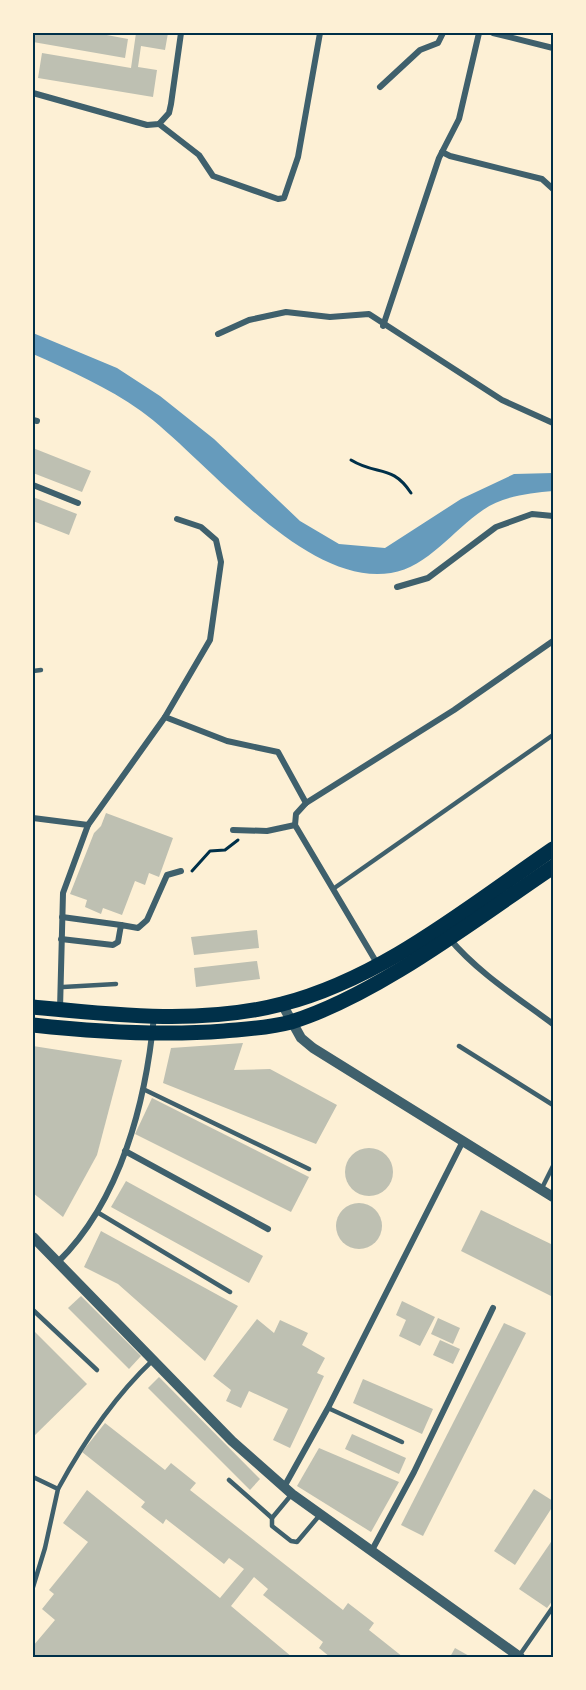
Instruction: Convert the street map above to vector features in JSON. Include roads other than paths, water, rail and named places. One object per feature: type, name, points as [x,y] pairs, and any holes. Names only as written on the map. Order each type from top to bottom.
[{"type":"main road","points":[[33,1007],[154,1016],[212,1014],[282,1004],[329,988],[378,966],[553,849]]},
{"type":"main road","points":[[33,1025],[152,1034],[254,1029],[290,1022],[330,1006],[384,978],[553,867]]},
{"type":"street","points":[[159,124],[169,112],[171,104],[181,33]]},
{"type":"street","points":[[33,93],[147,125],[159,124],[199,155],[213,176],[278,199],[284,198],[298,157],[320,33]]},
{"type":"street","points":[[380,87],[420,50],[438,43],[442,33]]},
{"type":"street","points":[[383,326],[442,152],[459,119],[479,33]]},
{"type":"street","points":[[493,33],[553,48]]},
{"type":"street","points":[[442,152],[542,179],[553,189]]},
{"type":"street","points":[[218,334],[249,320],[286,312],[330,316],[369,314],[383,326],[502,400],[553,423]]},
{"type":"street","points":[[33,485],[78,503]]},
{"type":"street","points":[[397,587],[428,578],[496,527],[532,514],[553,516]]},
{"type":"street","points":[[60,1010],[63,987],[61,939],[63,893],[88,825],[165,717],[210,640],[221,562],[216,540],[201,527],[177,519]]},
{"type":"street","points":[[378,966],[295,825],[296,814],[306,804],[454,710],[553,641]]},
{"type":"street","points":[[165,717],[227,741],[278,752],[306,804]]},
{"type":"street","points":[[33,818],[88,825]]},
{"type":"street","points":[[233,830],[267,831],[295,825]]},
{"type":"street","points":[[62,917],[138,928],[147,920],[166,875],[181,871]]},
{"type":"street","points":[[61,939],[113,945],[118,942],[121,925]]},
{"type":"street","points":[[448,937],[510,992],[553,1024]]},
{"type":"street","points":[[282,1004],[290,1022],[313,1048],[553,1197]]},
{"type":"street","points":[[58,1262],[73,1248],[97,1212],[125,1151],[143,1089],[154,1016]]},
{"type":"street","points":[[288,1491],[463,1141]]},
{"type":"street","points":[[125,1151],[268,1229]]},
{"type":"street","points":[[33,1237],[231,1441],[288,1491],[319,1516],[520,1657]]},
{"type":"street","points":[[371,1553],[414,1472],[493,1308]]},
{"type":"lane","points":[[33,671],[41,670]]},
{"type":"lane","points":[[333,889],[553,735]]},
{"type":"lane","points":[[63,987],[116,984]]},
{"type":"lane","points":[[459,1046],[553,1105]]},
{"type":"lane","points":[[143,1089],[309,1169]]},
{"type":"lane","points":[[541,1190],[553,1166]]},
{"type":"lane","points":[[97,1212],[230,1292]]},
{"type":"lane","points":[[33,1310],[97,1370]]},
{"type":"lane","points":[[33,1587],[45,1548],[58,1489],[75,1456],[136,1376],[153,1360]]},
{"type":"lane","points":[[328,1408],[402,1442]]},
{"type":"lane","points":[[33,1477],[58,1489]]},
{"type":"lane","points":[[229,1480],[272,1518]]},
{"type":"lane","points":[[288,1491],[272,1518],[272,1527],[291,1541],[297,1542],[319,1516]]},
{"type":"lane","points":[[520,1657],[553,1607]]},
{"type":"water","points":[[33,333],[117,368],[160,396],[214,439],[300,521],[339,544],[385,548],[461,499],[514,474],[553,473],[553,491],[517,496],[491,505],[472,518],[428,556],[404,569],[391,573],[358,572],[324,560],[291,541],[226,487],[167,432],[128,402],[33,354]]}]
